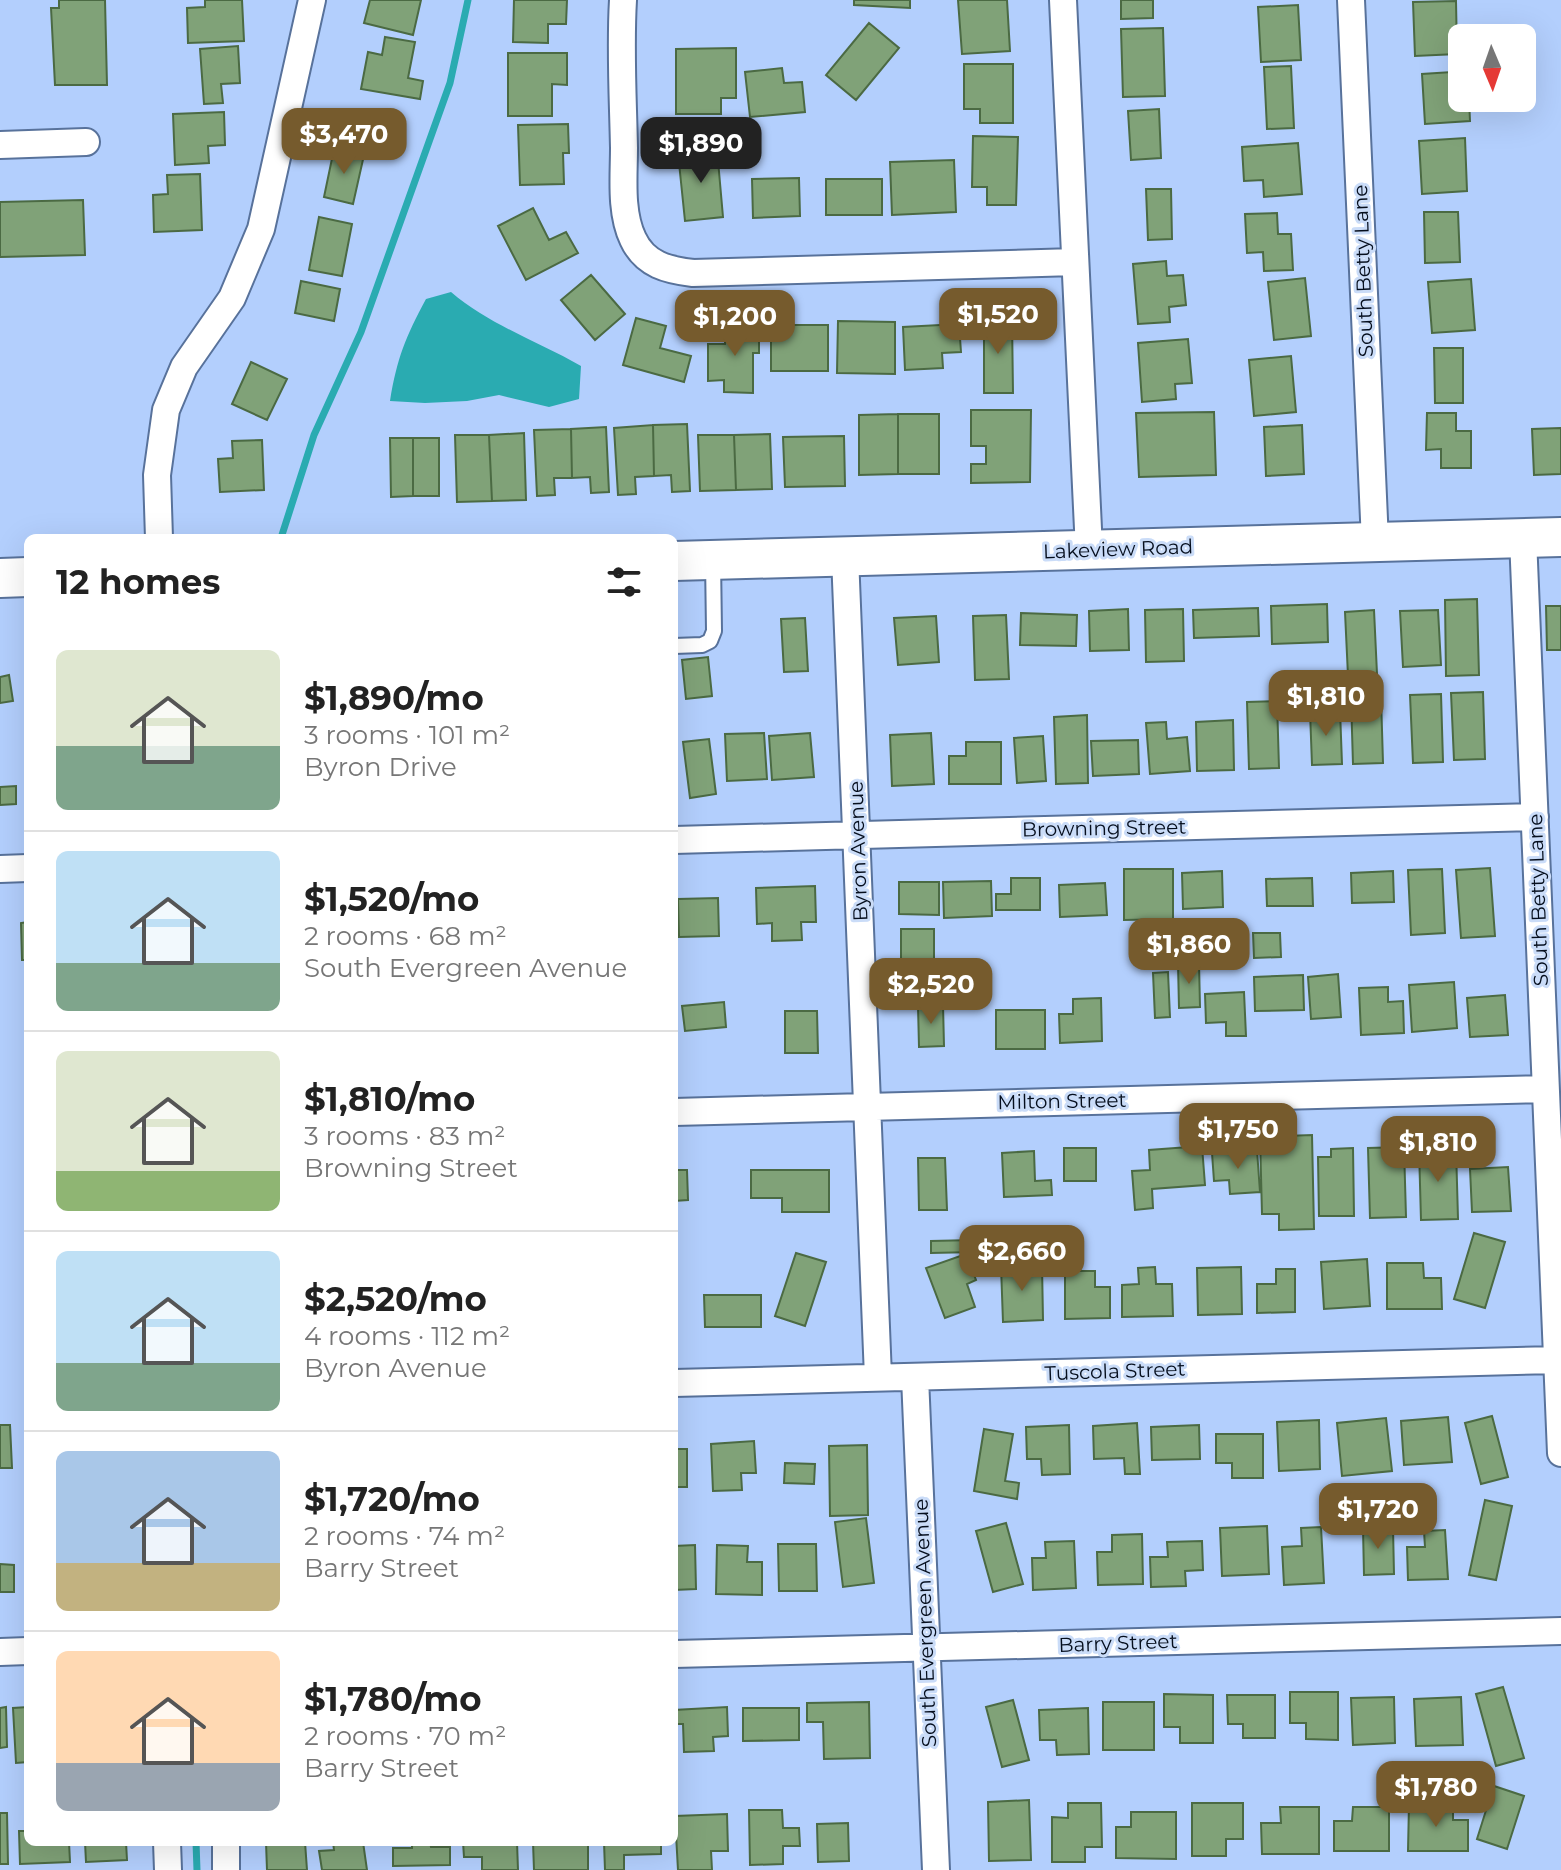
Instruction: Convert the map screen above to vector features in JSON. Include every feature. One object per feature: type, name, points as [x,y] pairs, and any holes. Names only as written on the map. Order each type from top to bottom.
[{"type":"street","points":[[159,534],[157,475],[166,410],[184,367],[232,298],[261,229],[312,0]]},
{"type":"street","points":[[623,0],[625,209],[632,239],[646,257],[666,270],[693,273],[1075,262]]},
{"type":"street","points":[[1063,0],[1089,550]]},
{"type":"street","name":"South Betty Lane","points":[[1351,0],[1375,542]]},
{"type":"street","points":[[0,145],[86,142]]},
{"type":"street","name":"Lakeview Road","points":[[678,561],[1561,537]]},
{"type":"street","name":"South Betty Lane","points":[[1523,538],[1561,1453]]},
{"type":"street","name":"Byron Avenue","points":[[845,556],[878,1377]]},
{"type":"street","points":[[0,578],[24,577]]},
{"type":"street","name":"Browning Street","points":[[678,840],[1535,817]]},
{"type":"street","points":[[0,869],[24,868]]},
{"type":"street","name":"Milton Street","points":[[678,1112],[1545,1089]]},
{"type":"street","name":"Tuscola Street","points":[[678,1383],[1557,1360]]},
{"type":"street","name":"South Evergreen Avenue","points":[[915,1377],[936,1870]]},
{"type":"street","name":"Barry Street","points":[[678,1654],[1561,1631]]},
{"type":"street","points":[[0,1652],[24,1651]]},
{"type":"street","points":[[167,1846],[168,1870]]},
{"type":"street","points":[[226,1846],[226,1870]]},
{"type":"lane","points":[[678,646],[702,645],[710,641],[714,631],[713,560]]},
{"type":"shaded area","points":[[451,292],[498,323],[581,366],[579,399],[549,407],[499,395],[467,401],[390,401],[403,348],[426,299]]},
{"type":"building","points":[[59,0],[105,0],[107,85],[55,85],[51,8],[59,8]]},
{"type":"building","points":[[205,0],[242,0],[244,41],[188,43],[187,8],[205,7]]},
{"type":"building","points":[[370,0],[421,0],[413,35],[364,23]]},
{"type":"building","points":[[514,0],[567,0],[566,24],[548,24],[548,43],[513,42]]},
{"type":"building","points":[[854,0],[910,0],[910,8],[854,5]]},
{"type":"building","points":[[958,0],[1007,0],[1010,51],[962,54]]},
{"type":"building","points":[[1121,0],[1153,0],[1153,18],[1121,19]]},
{"type":"building","points":[[1456,1],[1456,24],[1448,24],[1448,54],[1415,56],[1413,2]]},
{"type":"building","points":[[1298,5],[1301,60],[1261,62],[1258,7]]},
{"type":"building","points":[[869,23],[899,48],[856,100],[826,75]]},
{"type":"building","points":[[1163,28],[1165,96],[1123,97],[1121,29]]},
{"type":"building","points":[[385,37],[415,42],[408,78],[423,81],[420,99],[361,89],[368,52],[382,55]]},
{"type":"building","points":[[238,46],[240,83],[221,84],[223,103],[204,104],[200,49]]},
{"type":"building","points":[[736,48],[736,98],[721,98],[721,114],[676,114],[676,49]]},
{"type":"building","points":[[508,53],[567,53],[567,85],[552,84],[552,116],[508,116]]},
{"type":"building","points":[[964,64],[1013,64],[1013,123],[980,123],[980,109],[964,109]]},
{"type":"building","points":[[1291,66],[1294,128],[1267,129],[1264,67]]},
{"type":"building","points":[[782,68],[784,83],[802,82],[805,112],[750,117],[745,72]]},
{"type":"building","points":[[1448,72],[1448,112],[1470,112],[1470,121],[1425,124],[1422,74]]},
{"type":"building","points":[[1159,109],[1161,158],[1131,160],[1128,111]]},
{"type":"building","points":[[224,112],[225,145],[208,146],[209,163],[175,165],[173,114]]},
{"type":"building","points":[[568,124],[569,153],[563,153],[564,184],[520,185],[518,125]]},
{"type":"building","points":[[973,136],[1018,137],[1016,205],[987,205],[987,187],[972,187]]},
{"type":"building","points":[[1465,138],[1467,191],[1422,194],[1419,141]]},
{"type":"building","points":[[1298,143],[1302,194],[1264,197],[1263,180],[1244,181],[1242,147]]},
{"type":"building","points":[[334,149],[364,155],[353,204],[324,197]]},
{"type":"building","points":[[717,149],[723,217],[685,221],[678,153]]},
{"type":"building","points":[[954,160],[956,212],[892,215],[890,162]]},
{"type":"building","points":[[200,174],[202,230],[154,232],[153,195],[168,194],[167,175]]},
{"type":"building","points":[[799,178],[800,216],[753,218],[752,179]]},
{"type":"building","points":[[826,179],[882,179],[882,215],[826,215]]},
{"type":"building","points":[[1146,189],[1171,189],[1172,239],[1148,240]]},
{"type":"building","points":[[83,200],[85,255],[0,257],[0,202]]},
{"type":"building","points":[[533,208],[549,240],[566,232],[578,253],[526,280],[498,226]]},
{"type":"building","points":[[1424,212],[1458,212],[1460,262],[1425,263]]},
{"type":"building","points":[[1277,213],[1278,234],[1291,234],[1293,270],[1264,271],[1263,252],[1247,253],[1245,214]]},
{"type":"building","points":[[319,217],[352,224],[342,276],[309,270]]},
{"type":"building","points":[[1166,261],[1167,276],[1183,275],[1186,305],[1169,307],[1170,322],[1138,324],[1133,264]]},
{"type":"building","points":[[591,275],[625,314],[595,340],[561,300]]},
{"type":"building","points":[[1305,278],[1311,336],[1274,340],[1268,282]]},
{"type":"building","points":[[1471,279],[1475,330],[1432,333],[1428,282]]},
{"type":"building","points":[[301,281],[340,289],[334,321],[295,313]]},
{"type":"building","points":[[636,318],[666,326],[660,348],[691,356],[684,382],[623,365]]},
{"type":"building","points":[[984,319],[1012,319],[1013,393],[984,393]]},
{"type":"building","points":[[838,321],[895,322],[895,374],[837,373]]},
{"type":"building","points":[[959,324],[961,352],[942,353],[943,368],[905,370],[903,327]]},
{"type":"building","points":[[725,325],[759,325],[759,353],[753,353],[753,393],[724,392],[724,380],[708,381],[708,344],[725,344]]},
{"type":"building","points":[[771,325],[828,325],[828,371],[771,371]]},
{"type":"building","points":[[1188,339],[1192,383],[1175,384],[1176,399],[1142,402],[1138,343]]},
{"type":"building","points":[[1434,348],[1463,348],[1463,403],[1435,403]]},
{"type":"building","points":[[1291,356],[1296,412],[1254,416],[1249,360]]},
{"type":"building","points":[[251,362],[287,379],[267,420],[232,404]]},
{"type":"building","points":[[971,410],[1031,410],[1030,482],[971,483],[971,464],[986,464],[986,446],[971,446]]},
{"type":"building","points":[[1214,412],[1216,475],[1139,477],[1136,413]]},
{"type":"building","points":[[1427,413],[1456,413],[1456,431],[1471,431],[1471,468],[1441,468],[1441,449],[1426,450]]},
{"type":"building","points":[[898,414],[898,474],[859,475],[859,415]]},
{"type":"building","points":[[898,414],[939,414],[939,474],[898,474]]},
{"type":"building","points":[[687,424],[690,491],[672,492],[671,475],[654,476],[653,425]]},
{"type":"building","points":[[653,425],[654,476],[635,477],[636,494],[618,495],[614,428]]},
{"type":"building","points":[[1302,425],[1304,474],[1266,476],[1264,427]]},
{"type":"building","points":[[606,427],[609,492],[591,493],[590,477],[572,478],[571,429]]},
{"type":"building","points":[[1561,428],[1561,474],[1534,475],[1532,429]]},
{"type":"building","points":[[571,429],[572,478],[554,478],[555,495],[537,496],[534,430]]},
{"type":"building","points":[[524,433],[526,500],[492,501],[489,435]]},
{"type":"building","points":[[770,434],[772,489],[736,490],[734,435]]},
{"type":"building","points":[[455,435],[489,435],[492,501],[457,502]]},
{"type":"building","points":[[698,435],[734,435],[736,490],[700,491]]},
{"type":"building","points":[[844,436],[845,486],[785,487],[783,437]]},
{"type":"building","points":[[390,438],[413,438],[413,496],[391,497]]},
{"type":"building","points":[[413,438],[439,438],[439,496],[413,496]]},
{"type":"building","points":[[262,440],[264,490],[220,492],[218,459],[233,458],[232,441]]},
{"type":"building","points":[[1477,599],[1479,675],[1446,676],[1445,600]]},
{"type":"building","points":[[1327,604],[1328,642],[1272,644],[1271,606]]},
{"type":"building","points":[[1546,606],[1561,606],[1561,650],[1547,650]]},
{"type":"building","points":[[1258,608],[1259,636],[1194,638],[1193,610]]},
{"type":"building","points":[[1128,609],[1129,650],[1090,651],[1089,611]]},
{"type":"building","points":[[1183,609],[1184,661],[1146,662],[1145,610]]},
{"type":"building","points":[[1374,610],[1377,674],[1348,676],[1345,612]]},
{"type":"building","points":[[1438,610],[1441,665],[1403,667],[1400,611]]},
{"type":"building","points":[[1021,613],[1077,615],[1076,646],[1020,645]]},
{"type":"building","points":[[1006,615],[1009,679],[975,680],[973,616]]},
{"type":"building","points":[[936,616],[939,662],[898,665],[894,618]]},
{"type":"building","points":[[805,618],[808,671],[784,672],[781,619]]},
{"type":"building","points":[[708,657],[712,696],[686,699],[682,660]]},
{"type":"building","points":[[9,675],[13,701],[0,703],[0,677]]},
{"type":"building","points":[[1483,692],[1485,759],[1454,760],[1451,693]]},
{"type":"building","points":[[1441,694],[1443,762],[1413,763],[1410,695]]},
{"type":"building","points":[[1381,697],[1383,763],[1353,764],[1351,698]]},
{"type":"building","points":[[1277,701],[1279,768],[1249,769],[1247,702]]},
{"type":"building","points":[[1340,710],[1342,764],[1312,765],[1310,711]]},
{"type":"building","points":[[1087,715],[1088,783],[1056,784],[1054,717]]},
{"type":"building","points":[[1233,720],[1234,770],[1197,771],[1196,722]]},
{"type":"building","points":[[1166,722],[1167,739],[1187,737],[1190,771],[1150,774],[1146,723]]},
{"type":"building","points":[[764,733],[767,779],[727,781],[725,734]]},
{"type":"building","points":[[810,733],[814,777],[772,780],[769,736]]},
{"type":"building","points":[[931,733],[934,784],[892,786],[890,735]]},
{"type":"building","points":[[1043,736],[1046,781],[1017,783],[1014,738]]},
{"type":"building","points":[[709,739],[716,794],[690,798],[683,742]]},
{"type":"building","points":[[1138,740],[1139,774],[1093,776],[1091,741]]},
{"type":"building","points":[[966,742],[1001,742],[1001,784],[949,784],[949,756],[966,756]]},
{"type":"building","points":[[16,786],[16,804],[0,805],[0,787]]},
{"type":"building","points":[[1490,868],[1495,936],[1461,938],[1456,870]]},
{"type":"building","points":[[1124,869],[1173,869],[1173,919],[1124,920]]},
{"type":"building","points":[[1442,869],[1445,933],[1411,935],[1408,870]]},
{"type":"building","points":[[1222,871],[1223,907],[1183,909],[1182,873]]},
{"type":"building","points":[[1393,871],[1394,902],[1352,903],[1351,873]]},
{"type":"building","points":[[1011,878],[1040,878],[1040,910],[996,910],[996,894],[1011,894]]},
{"type":"building","points":[[1312,878],[1313,906],[1267,906],[1266,879]]},
{"type":"building","points":[[991,881],[992,916],[944,918],[943,882]]},
{"type":"building","points":[[899,882],[939,882],[939,915],[899,914]]},
{"type":"building","points":[[1105,883],[1107,915],[1060,917],[1059,885]]},
{"type":"building","points":[[815,886],[816,922],[801,922],[802,940],[772,941],[772,923],[757,924],[756,888]]},
{"type":"building","points":[[718,898],[719,936],[679,937],[678,899]]},
{"type":"building","points":[[21,923],[24,923],[24,960],[22,960]]},
{"type":"building","points":[[901,929],[934,929],[934,960],[901,961]]},
{"type":"building","points":[[1253,933],[1280,933],[1281,957],[1254,958]]},
{"type":"building","points":[[1199,963],[1200,1007],[1179,1008],[1178,964]]},
{"type":"building","points":[[1168,972],[1170,1017],[1155,1018],[1153,973]]},
{"type":"building","points":[[1338,974],[1341,1017],[1311,1019],[1308,977]]},
{"type":"building","points":[[1303,975],[1304,1010],[1255,1011],[1254,977]]},
{"type":"building","points":[[1454,982],[1457,1028],[1412,1032],[1409,985]]},
{"type":"building","points":[[1388,987],[1388,1002],[1403,1001],[1404,1033],[1361,1035],[1359,988]]},
{"type":"building","points":[[1244,992],[1246,1036],[1226,1036],[1226,1022],[1206,1023],[1205,994]]},
{"type":"building","points":[[1505,995],[1508,1035],[1470,1037],[1467,998]]},
{"type":"building","points":[[1101,998],[1102,1041],[1060,1043],[1059,1014],[1073,1014],[1073,999]]},
{"type":"building","points":[[724,1002],[726,1027],[685,1031],[682,1006]]},
{"type":"building","points":[[943,1005],[944,1046],[919,1047],[918,1006]]},
{"type":"building","points":[[996,1010],[1045,1010],[1045,1049],[996,1049]]},
{"type":"building","points":[[785,1011],[817,1011],[818,1053],[785,1053]]},
{"type":"building","points":[[1312,1135],[1314,1229],[1279,1230],[1279,1214],[1262,1214],[1260,1137]]},
{"type":"building","points":[[1202,1146],[1205,1185],[1152,1189],[1153,1208],[1135,1210],[1132,1171],[1150,1170],[1149,1150]]},
{"type":"building","points":[[1404,1147],[1406,1217],[1370,1218],[1368,1148]]},
{"type":"building","points":[[1064,1148],[1096,1148],[1096,1181],[1064,1181]]},
{"type":"building","points":[[1353,1148],[1354,1216],[1319,1216],[1318,1157],[1331,1157],[1331,1149]]},
{"type":"building","points":[[1456,1148],[1458,1219],[1421,1220],[1419,1149]]},
{"type":"building","points":[[1257,1150],[1260,1192],[1230,1194],[1229,1180],[1214,1181],[1212,1153]]},
{"type":"building","points":[[1034,1151],[1035,1181],[1051,1180],[1052,1195],[1004,1197],[1002,1153]]},
{"type":"building","points":[[918,1158],[945,1158],[947,1210],[919,1210]]},
{"type":"building","points":[[1508,1167],[1511,1211],[1472,1212],[1470,1169]]},
{"type":"building","points":[[678,1170],[687,1170],[688,1200],[678,1201]]},
{"type":"building","points":[[751,1170],[829,1170],[829,1212],[782,1212],[782,1198],[751,1198]]},
{"type":"building","points":[[1474,1233],[1505,1242],[1485,1308],[1454,1299]]},
{"type":"building","points":[[974,1240],[975,1252],[931,1253],[931,1241]]},
{"type":"building","points":[[796,1253],[826,1262],[805,1326],[775,1316]]},
{"type":"building","points":[[966,1254],[976,1280],[967,1284],[975,1307],[945,1318],[926,1268]]},
{"type":"building","points":[[1367,1259],[1370,1306],[1324,1309],[1321,1262]]},
{"type":"building","points":[[1387,1263],[1423,1263],[1424,1278],[1441,1278],[1442,1309],[1387,1309]]},
{"type":"building","points":[[1042,1265],[1043,1320],[1003,1322],[1001,1266]]},
{"type":"building","points":[[1155,1267],[1156,1284],[1172,1284],[1173,1316],[1122,1317],[1122,1285],[1139,1284],[1138,1268]]},
{"type":"building","points":[[1241,1267],[1242,1314],[1198,1315],[1197,1268]]},
{"type":"building","points":[[1276,1269],[1295,1269],[1295,1312],[1257,1313],[1257,1284],[1276,1284]]},
{"type":"building","points":[[1065,1271],[1095,1271],[1095,1287],[1110,1287],[1110,1318],[1065,1319]]},
{"type":"building","points":[[704,1295],[761,1295],[761,1327],[705,1327]]},
{"type":"building","points":[[1492,1416],[1508,1477],[1481,1484],[1465,1423]]},
{"type":"building","points":[[1448,1417],[1452,1462],[1404,1465],[1401,1421]]},
{"type":"building","points":[[1386,1418],[1392,1471],[1342,1476],[1337,1423]]},
{"type":"building","points":[[1319,1420],[1320,1469],[1279,1471],[1277,1422]]},
{"type":"building","points":[[1137,1423],[1140,1474],[1125,1474],[1124,1458],[1094,1459],[1093,1426]]},
{"type":"building","points":[[0,1425],[10,1425],[12,1468],[0,1468]]},
{"type":"building","points":[[1069,1425],[1070,1474],[1042,1475],[1041,1459],[1027,1459],[1026,1427]]},
{"type":"building","points":[[1199,1425],[1200,1459],[1152,1460],[1151,1427]]},
{"type":"building","points":[[984,1429],[1013,1434],[1005,1481],[1019,1483],[1017,1499],[974,1491]]},
{"type":"building","points":[[1216,1434],[1263,1434],[1263,1478],[1232,1478],[1232,1463],[1216,1463]]},
{"type":"building","points":[[754,1441],[756,1473],[741,1473],[742,1490],[713,1491],[711,1444]]},
{"type":"building","points":[[867,1445],[868,1515],[830,1516],[829,1446]]},
{"type":"building","points":[[678,1449],[687,1449],[687,1487],[678,1487]]},
{"type":"building","points":[[785,1463],[815,1464],[814,1484],[784,1483]]},
{"type":"building","points":[[1485,1500],[1512,1506],[1496,1580],[1469,1575]]},
{"type":"building","points":[[866,1518],[874,1583],[843,1587],[835,1522]]},
{"type":"building","points":[[1006,1523],[1023,1584],[993,1592],[976,1531]]},
{"type":"building","points":[[1267,1526],[1269,1574],[1222,1576],[1220,1528]]},
{"type":"building","points":[[1321,1527],[1324,1583],[1284,1585],[1282,1547],[1302,1546],[1301,1528]]},
{"type":"building","points":[[1363,1528],[1393,1528],[1394,1574],[1364,1575]]},
{"type":"building","points":[[1445,1530],[1448,1579],[1408,1580],[1407,1547],[1425,1547],[1424,1531]]},
{"type":"building","points":[[1142,1534],[1143,1584],[1098,1585],[1097,1552],[1112,1552],[1112,1535]]},
{"type":"building","points":[[1074,1541],[1076,1588],[1033,1590],[1032,1558],[1046,1558],[1045,1542]]},
{"type":"building","points":[[1202,1541],[1203,1570],[1185,1571],[1186,1586],[1151,1587],[1150,1557],[1168,1557],[1167,1542]]},
{"type":"building","points":[[778,1544],[816,1544],[817,1591],[779,1591]]},
{"type":"building","points":[[695,1545],[696,1589],[678,1590],[678,1546]]},
{"type":"building","points":[[717,1545],[748,1546],[747,1562],[762,1562],[762,1595],[716,1594]]},
{"type":"building","points":[[0,1564],[14,1565],[14,1592],[0,1592]]},
{"type":"building","points":[[1503,1687],[1524,1758],[1496,1766],[1476,1694]]},
{"type":"building","points":[[1290,1692],[1338,1692],[1338,1740],[1306,1739],[1306,1723],[1290,1723]]},
{"type":"building","points":[[1164,1694],[1213,1695],[1213,1743],[1180,1743],[1180,1727],[1164,1727]]},
{"type":"building","points":[[1227,1695],[1275,1695],[1275,1738],[1243,1738],[1243,1724],[1228,1724]]},
{"type":"building","points":[[1394,1697],[1395,1743],[1353,1745],[1351,1698]]},
{"type":"building","points":[[1461,1697],[1463,1745],[1416,1746],[1414,1699]]},
{"type":"building","points":[[1013,1700],[1029,1760],[1002,1767],[986,1707]]},
{"type":"building","points":[[869,1702],[870,1758],[824,1759],[823,1722],[807,1722],[807,1703]]},
{"type":"building","points":[[1103,1702],[1154,1702],[1154,1750],[1103,1750]]},
{"type":"building","points":[[6,1707],[7,1747],[0,1748],[0,1708]]},
{"type":"building","points":[[24,1707],[24,1762],[16,1763],[13,1708]]},
{"type":"building","points":[[727,1707],[728,1736],[713,1737],[714,1751],[684,1752],[683,1724],[678,1724],[678,1710]]},
{"type":"building","points":[[743,1708],[799,1708],[799,1740],[743,1741]]},
{"type":"building","points":[[1088,1708],[1089,1754],[1057,1755],[1056,1740],[1040,1740],[1039,1710]]},
{"type":"building","points":[[1479,1781],[1524,1796],[1507,1849],[1477,1839],[1488,1804],[1473,1799]]},
{"type":"building","points":[[1029,1800],[1031,1860],[989,1861],[988,1802]]},
{"type":"building","points":[[1068,1803],[1101,1803],[1102,1847],[1085,1847],[1085,1862],[1052,1862],[1052,1817],[1068,1818]]},
{"type":"building","points":[[1192,1803],[1243,1803],[1243,1839],[1226,1839],[1226,1856],[1192,1856]]},
{"type":"building","points":[[1409,1804],[1453,1804],[1453,1820],[1468,1820],[1468,1851],[1408,1851]]},
{"type":"building","points":[[1280,1807],[1319,1807],[1319,1854],[1262,1854],[1261,1823],[1281,1823]]},
{"type":"building","points":[[1353,1807],[1389,1807],[1389,1851],[1334,1851],[1334,1821],[1352,1821]]},
{"type":"building","points":[[749,1810],[782,1810],[783,1828],[799,1828],[800,1846],[783,1846],[783,1864],[750,1865]]},
{"type":"building","points":[[1131,1812],[1176,1812],[1176,1859],[1116,1858],[1116,1827],[1131,1827]]},
{"type":"building","points":[[0,1813],[7,1813],[8,1864],[0,1864]]},
{"type":"building","points":[[727,1814],[728,1851],[711,1851],[712,1870],[678,1870],[678,1816]]},
{"type":"building","points":[[848,1823],[849,1861],[818,1862],[817,1824]]},
{"type":"building","points":[[19,1831],[24,1831],[24,1846],[69,1846],[70,1862],[20,1864]]},
{"type":"building","points":[[85,1846],[126,1846],[127,1860],[86,1862]]},
{"type":"building","points":[[266,1846],[305,1846],[307,1870],[267,1870]]},
{"type":"building","points":[[334,1846],[364,1846],[367,1870],[322,1870],[319,1851],[334,1850]]},
{"type":"building","points":[[463,1846],[517,1846],[518,1870],[482,1870],[482,1857],[464,1857]]},
{"type":"building","points":[[533,1846],[588,1846],[588,1870],[534,1870]]},
{"type":"building","points":[[604,1846],[661,1846],[661,1854],[624,1855],[624,1870],[605,1870]]},
{"type":"building","points":[[450,1847],[450,1865],[393,1866],[393,1848]]},
{"type":"waterway","points":[[282,534],[314,435],[361,332],[450,83],[468,0]]},
{"type":"waterway","points":[[196,1846],[197,1870]]}]
